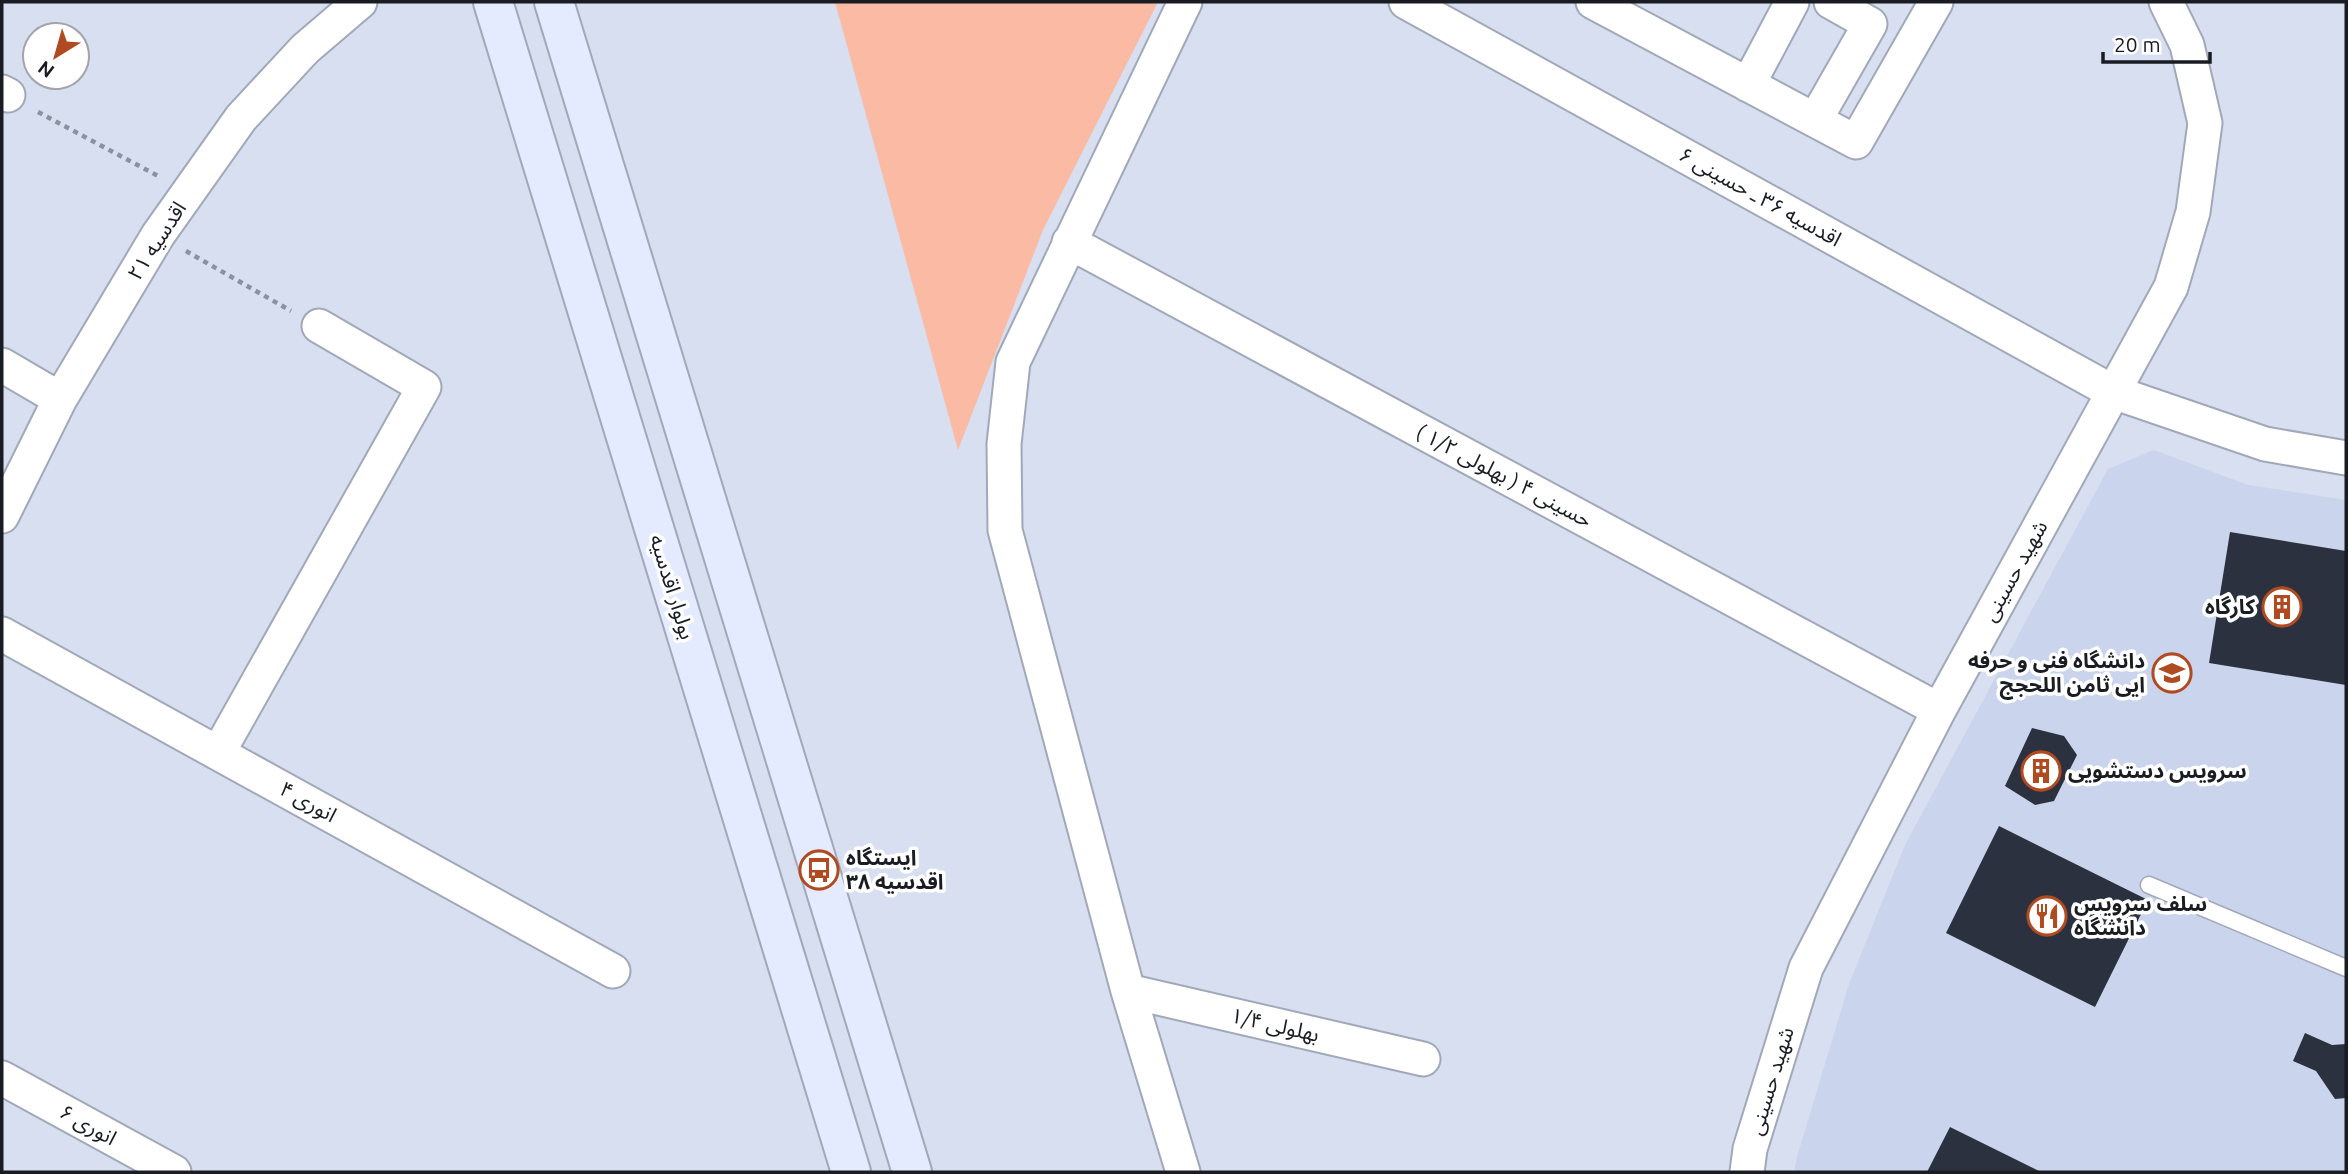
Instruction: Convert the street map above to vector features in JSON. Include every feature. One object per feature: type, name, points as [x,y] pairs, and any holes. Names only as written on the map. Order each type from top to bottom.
[{"type":"main road","name":"بولوار اقدسیه","points":[[493,2],[851,1172]]},
{"type":"main road","points":[[554,2],[912,1172]]},
{"type":"street","name":"اقدسیه ۲۱","points":[[2,516],[60,399],[158,235],[241,118],[305,49],[360,2]]},
{"type":"street","points":[[1183,1172],[1128,991],[1005,530],[1004,444],[1013,362],[1185,2]]},
{"type":"street","name":"اقدسیه ۳۶ ـ حسینی ۶","points":[[1406,2],[2113,392],[2265,444],[2346,458]]},
{"type":"street","points":[[1593,2],[1647,14],[1748,85],[1856,142],[1936,2]]},
{"type":"street","points":[[1748,85],[1792,2]]},
{"type":"street","points":[[1815,120],[1870,24],[1831,2]]},
{"type":"street","name":"شهید حسینی","points":[[1747,1172],[1750,1149],[1806,968],[1939,710],[2171,287],[2193,212],[2205,123],[2187,45],[2166,2]]},
{"type":"street","name":"حسینی ۴ ( بهلولی ۱/۲ )","points":[[1069,242],[1939,710]]},
{"type":"street","points":[[218,753],[424,387],[319,326]]},
{"type":"street","points":[[2,365],[60,399]]},
{"type":"street","name":"انوری ۴","points":[[2,634],[613,971]]},
{"type":"street","name":"بهلولی ۱/۴","points":[[1128,991],[1423,1059]]},
{"type":"street","name":"انوری ۶","points":[[2,1078],[174,1172]]},
{"type":"lane","points":[[2149,885],[2346,968]]},
{"type":"path","points":[[5,94],[188,193]]},
{"type":"path","points":[[158,235],[319,326]]},
{"type":"shaded area","points":[[835,2],[1158,2],[1043,230],[958,450]]},
{"type":"shaded area","name":"دانشگاه فنی و حرفه ایی ثامن اللحجج","points":[[2154,450],[2248,485],[2346,500],[2346,1172],[1794,1172],[1849,984],[1905,845],[2108,469]]},
{"type":"building","name":"کارگاه","points":[[2230,532],[2346,551],[2346,685],[2209,663]]},
{"type":"building","name":"سرویس دستشویی","points":[[2032,728],[2064,736],[2077,755],[2054,801],[2035,805],[2005,786]]},
{"type":"building","name":"سلف سرویس دانشگاه","points":[[1999,826],[2148,900],[2095,1007],[1946,933]]},
{"type":"building","points":[[2305,1033],[2332,1045],[2346,1044],[2346,1098],[2335,1099],[2316,1071],[2293,1061]]},
{"type":"building","points":[[1950,1127],[2041,1172],[1927,1172]]},
{"type":"place","name":"کارگاه","points":[[2282,607]]},
{"type":"place","name":"دانشگاه فنی و حرفه ایی ثامن اللحجج","points":[[2172,673]]},
{"type":"place","name":"سرویس دستشویی","points":[[2041,771]]},
{"type":"place","name":"ایستگاه اقدسیه ۳۸","points":[[819,870]]},
{"type":"place","name":"سلف سرویس دانشگاه","points":[[2047,916]]}]
